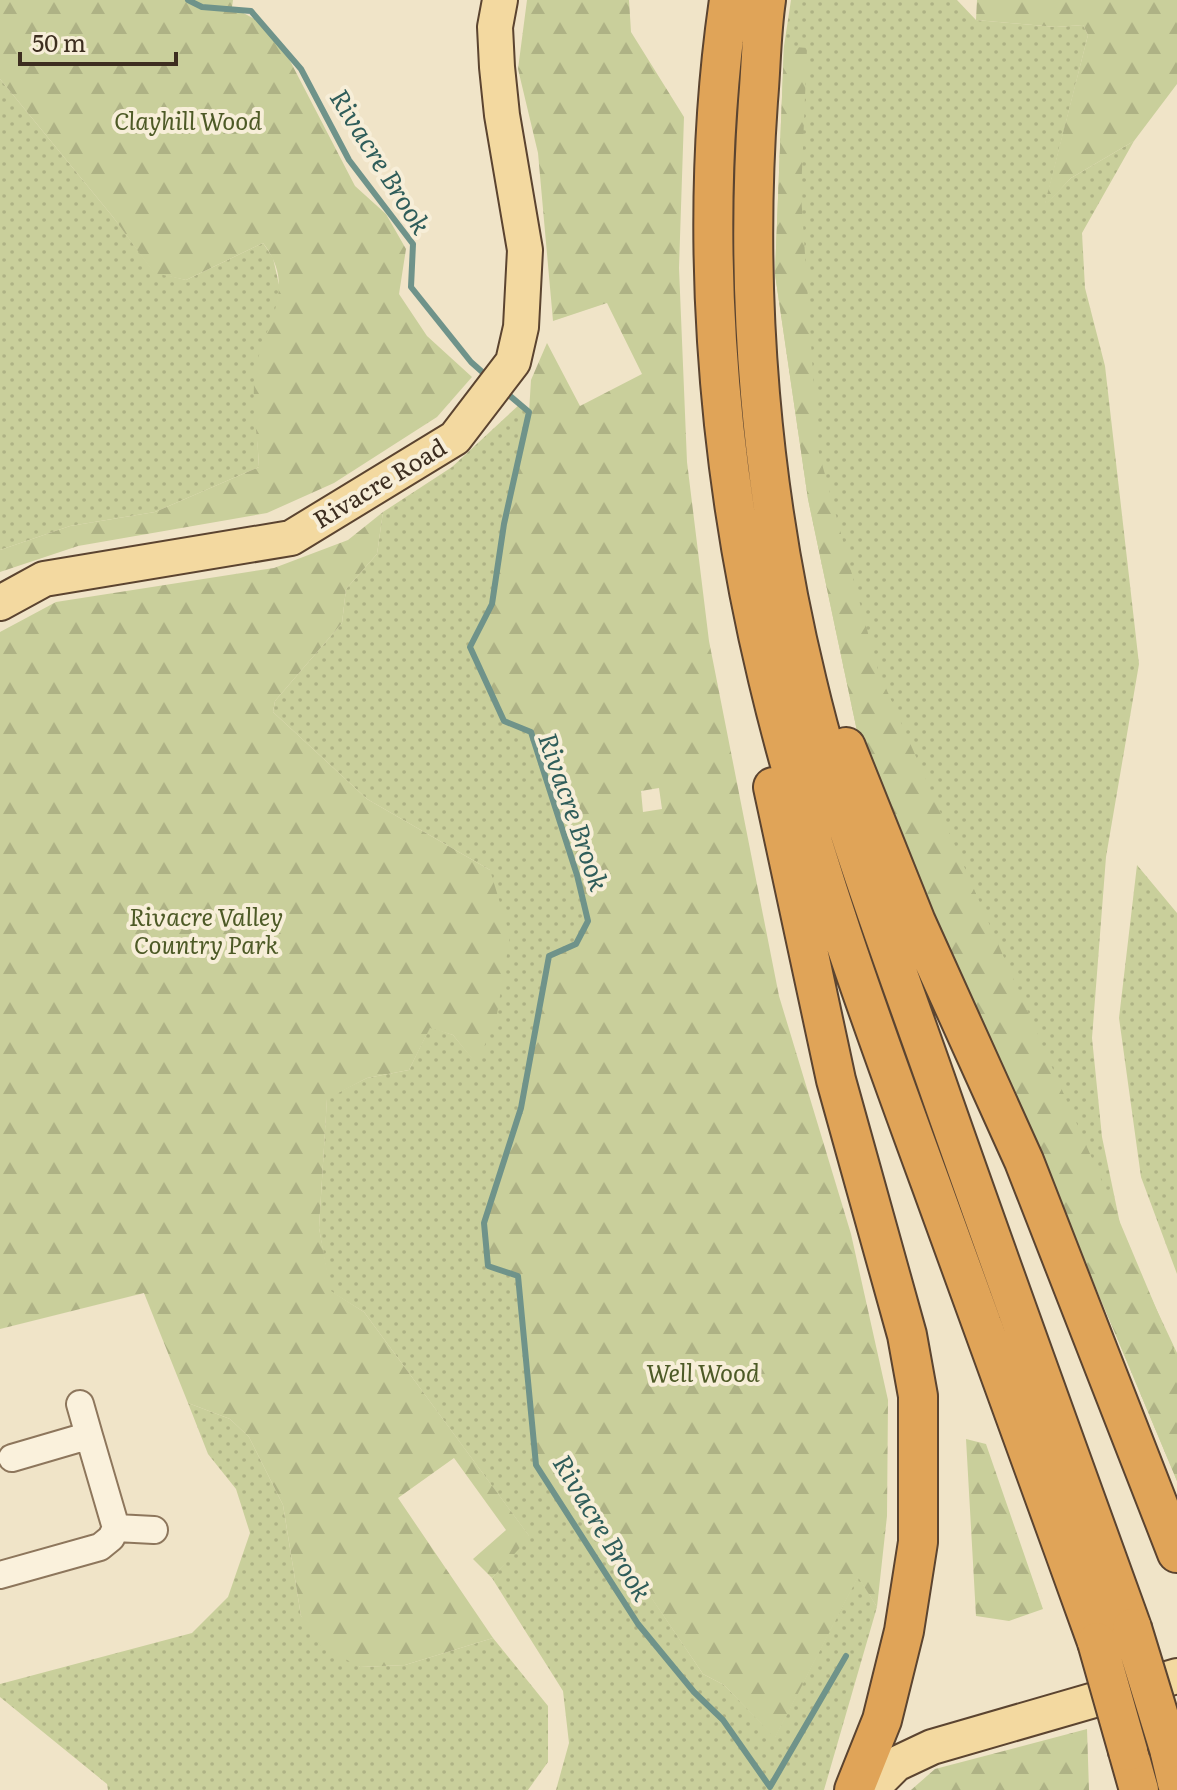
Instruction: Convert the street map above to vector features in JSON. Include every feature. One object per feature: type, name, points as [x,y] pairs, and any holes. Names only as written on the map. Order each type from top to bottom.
[{"type":"highway","points":[[729,0],[720,61],[715,175],[719,383],[741,551],[756,708],[836,1080],[907,1335],[918,1396],[918,1542],[909,1602],[882,1720],[854,1790]]},
{"type":"highway","points":[[766,0],[755,143],[753,283],[762,403],[780,555],[806,682],[843,813],[964,1162],[1132,1628],[1173,1766]]},
{"type":"highway","points":[[741,551],[768,679],[799,797],[851,965],[1097,1642],[1139,1790]]},
{"type":"highway","points":[[780,555],[849,754],[916,922],[1024,1161],[1177,1553]]},
{"type":"main road","name":"Rivacre Road","points":[[0,603],[44,579],[291,538],[455,438],[513,362],[521,327],[525,250],[497,67],[495,27],[500,0]]},
{"type":"main road","points":[[870,1790],[896,1764],[932,1747],[1177,1676]]},
{"type":"street","points":[[0,1575],[100,1547],[111,1538],[116,1528],[80,1404]]},
{"type":"street","points":[[12,1458],[77,1439],[90,1439]]},
{"type":"street","points":[[116,1528],[154,1530]]},
{"type":"green space","name":"Clayhill Wood","points":[[0,0],[233,0],[232,7],[262,23],[287,55],[355,186],[386,214],[406,249],[399,294],[427,336],[472,377],[437,417],[334,483],[267,513],[78,546],[0,572],[0,550],[70,526],[155,512],[259,467],[254,379],[279,290],[273,260],[263,243],[186,280],[154,273],[113,217],[0,79]]},
{"type":"green space","name":"Well Wood","points":[[527,0],[629,0],[631,32],[684,117],[679,268],[687,462],[709,641],[779,996],[851,1234],[888,1400],[887,1516],[877,1607],[858,1577],[775,1738],[724,1685],[703,1674],[593,1512],[571,1520],[536,1465],[518,1277],[488,1266],[484,1223],[521,1108],[549,956],[576,944],[588,921],[577,875],[531,732],[504,721],[470,647],[492,604],[504,524],[529,412],[531,380],[547,343],[580,406],[642,374],[607,303],[553,321],[538,153],[518,69]],"holes":[[[659,788],[662,809],[643,812],[641,791]]]},
{"type":"green space","points":[[791,0],[957,0],[976,20],[1056,27],[1083,25],[1088,35],[1045,205],[1071,178],[1134,141],[1082,233],[1085,288],[1105,366],[1139,664],[1106,857],[1092,1038],[1102,1137],[1123,1238],[1177,1353],[1177,1481],[1089,1271],[951,972],[857,731],[808,499],[775,274],[784,46]]},
{"type":"green space","points":[[977,0],[1177,0],[1177,84],[1134,141],[1071,178],[1044,207],[1088,35],[1083,25],[1056,27],[976,20]]},
{"type":"green space","points":[[784,46],[807,48],[801,194],[818,449],[878,670],[1177,1358],[1177,1481],[1089,1271],[951,972],[857,731],[808,499],[775,274]]},
{"type":"green space","points":[[0,79],[154,272],[186,280],[263,243],[273,258],[280,289],[256,419],[259,467],[155,512],[70,526],[0,550]]},
{"type":"green space","points":[[520,404],[529,412],[504,524],[492,604],[471,647],[531,732],[577,875],[588,921],[576,944],[484,1223],[518,1276],[536,1465],[593,1511],[703,1674],[724,1685],[775,1737],[858,1576],[877,1607],[824,1790],[556,1790],[569,1743],[563,1691],[492,1578],[529,1536],[364,1312],[330,1291],[319,1228],[327,1098],[367,1078],[409,1070],[430,1027],[453,1035],[477,1064],[490,870],[367,799],[273,712],[275,701],[342,623],[346,589],[377,554],[383,512],[452,467]]},
{"type":"green space","name":"Rivacre Valley Country Park","points":[[383,512],[377,554],[346,589],[342,623],[275,701],[273,712],[367,799],[490,870],[510,936],[497,1014],[477,1065],[453,1035],[430,1028],[409,1070],[367,1078],[327,1099],[319,1228],[331,1291],[364,1312],[530,1537],[492,1578],[473,1559],[506,1530],[454,1458],[398,1498],[493,1638],[405,1665],[360,1667],[321,1646],[301,1616],[283,1505],[249,1437],[230,1419],[188,1403],[144,1293],[0,1329],[0,632],[56,602],[274,568],[348,540]]},
{"type":"green space","points":[[1137,865],[1177,913],[1177,1274],[1141,1177],[1119,1018]]},
{"type":"green space","points":[[188,1403],[230,1419],[249,1437],[283,1505],[301,1616],[360,1667],[405,1665],[493,1638],[548,1706],[548,1762],[528,1790],[108,1790],[107,1784],[0,1697],[0,1684],[192,1633],[228,1597],[250,1533],[236,1489],[208,1454]]},
{"type":"green space","points":[[966,1439],[986,1444],[1043,1609],[1009,1621],[976,1616]]},
{"type":"green space","points":[[1087,1729],[1089,1790],[911,1790],[935,1769]]},
{"type":"waterway","name":"Rivacre Brook","points":[[188,0],[202,7],[251,11],[301,69],[349,160],[413,244],[411,287],[471,362],[489,378]]},
{"type":"waterway","name":"Rivacre Brook","points":[[503,390],[529,412],[504,524],[492,604],[470,647],[504,721],[531,732],[577,875],[588,921],[576,944],[549,956],[521,1108],[484,1223],[488,1266],[518,1276],[536,1465],[638,1624],[694,1692],[723,1720],[770,1787],[846,1656]]}]
